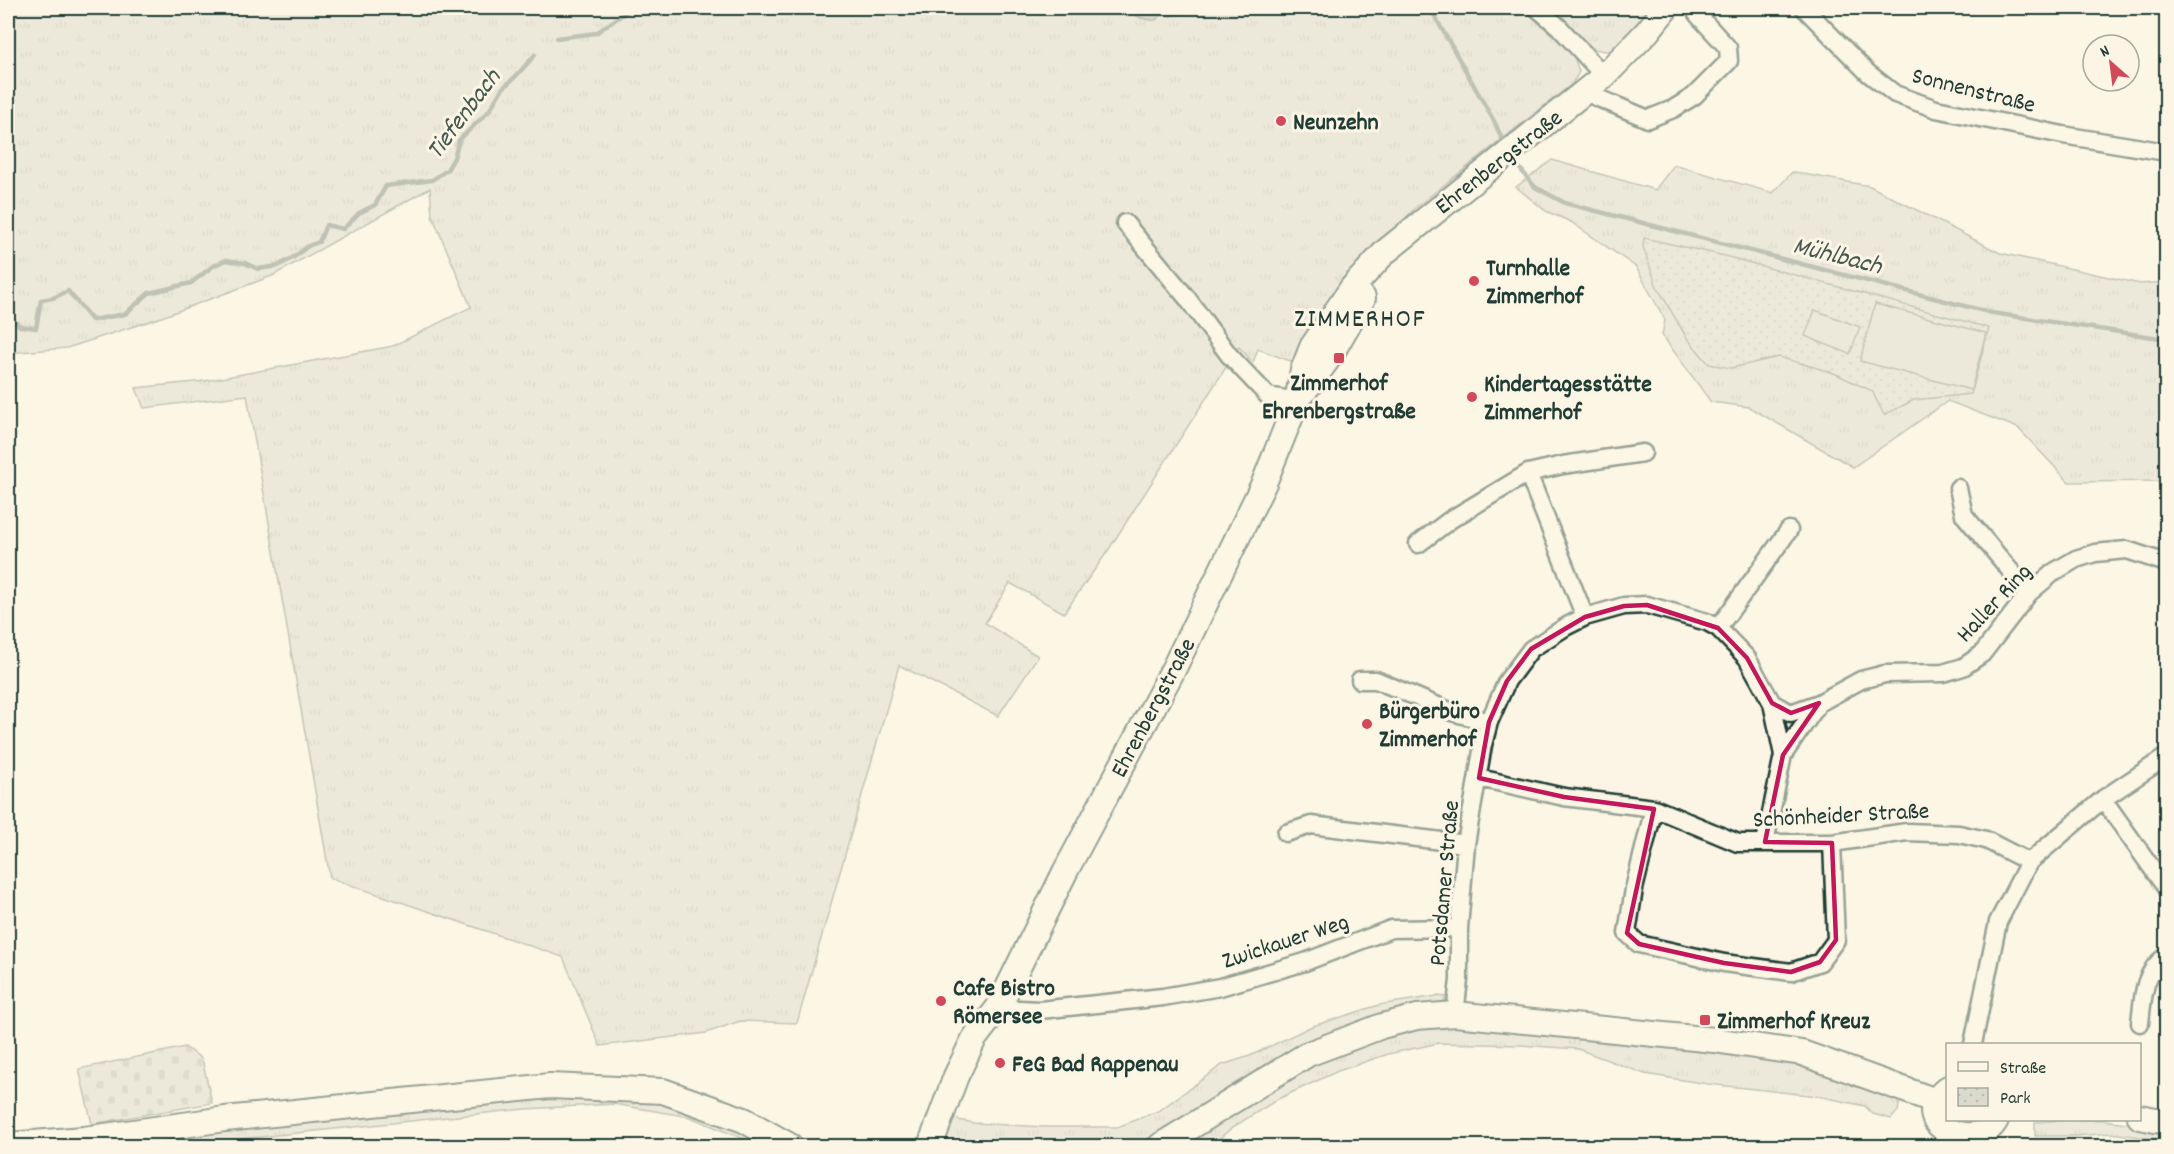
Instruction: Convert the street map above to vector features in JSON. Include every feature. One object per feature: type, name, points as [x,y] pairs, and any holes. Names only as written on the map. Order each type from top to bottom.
[{"type":"street","points":[[1537,8],[1559,27],[1595,84]]},
{"type":"street","name":"Ehrenbergstraße","points":[[930,1146],[956,1076],[974,1039],[998,1008],[1065,872],[1174,668],[1264,483],[1297,401],[1303,370],[1312,347],[1352,288],[1385,252],[1432,212],[1595,84],[1647,32],[1665,8]]},
{"type":"street","name":"Ehrenbergstraße","points":[[1595,84],[1596,97],[1648,118],[1672,109],[1694,96],[1729,61],[1728,48],[1697,14],[1696,8]]},
{"type":"street","name":"Sonnenstraße","points":[[1804,8],[1868,73],[1895,94],[1936,109],[2063,135],[2166,152]]},
{"type":"street","points":[[1125,223],[1187,298],[1229,356],[1268,396],[1297,401]]},
{"type":"street","points":[[1418,544],[1450,520],[1528,473],[1563,465],[1643,453]]},
{"type":"street","points":[[1528,473],[1585,617]]},
{"type":"street","points":[[1958,488],[1964,515],[2029,593]]},
{"type":"street","points":[[1719,628],[1789,530]]},
{"type":"street","name":"Haller Ring","points":[[1772,703],[1791,713],[1819,703],[1861,680],[1885,674],[1943,673],[1963,667],[1982,654],[2029,593],[2054,572],[2076,559],[2095,553],[2127,550],[2166,563]]},
{"type":"street","name":"Potsdamer Straße","points":[[1455,1014],[1466,844],[1473,798],[1489,722],[1507,681],[1531,649],[1585,617],[1624,606],[1647,605],[1681,613],[1719,628],[1747,658],[1772,703],[1783,755]]},
{"type":"street","points":[[1360,680],[1376,680],[1452,712],[1489,722]]},
{"type":"street","name":"Haller Ring","points":[[1765,842],[1783,755],[1819,703]]},
{"type":"street","points":[[1973,1043],[1998,922],[2029,862],[2103,799],[2166,757]]},
{"type":"street","name":"Schönheider Straße","points":[[1479,778],[1564,797],[1654,808],[1738,843],[1832,843],[1907,832],[1959,834],[1986,840],[2029,862]]},
{"type":"street","points":[[2103,799],[2166,888]]},
{"type":"street","points":[[1654,808],[1634,889],[1627,933],[1639,944],[1724,963],[1791,972],[1820,962],[1836,940],[1832,843]]},
{"type":"street","points":[[1286,833],[1311,825],[1466,844]]},
{"type":"street","name":"Zwickauer Weg","points":[[998,1008],[1040,1010],[1163,997],[1221,987],[1305,962],[1391,929],[1459,928]]},
{"type":"street","points":[[2140,1023],[2144,987],[2150,972],[2166,956]]},
{"type":"street","points":[[1160,1146],[1308,1054],[1382,1026],[1417,1017],[1455,1014],[1714,1040],[1802,1053],[1942,1094],[1933,1111],[1934,1122],[1945,1139],[1954,1144],[1963,1145],[1980,1141],[1993,1129],[1995,1121]]},
{"type":"street","points":[[8,1144],[84,1139],[225,1119],[550,1086],[663,1091],[744,1120],[790,1146]]},
{"type":"street","points":[[2141,1117],[2166,1122]]},
{"type":"highlighted area","points":[[1647,605],[1718,628],[1747,658],[1772,703],[1791,713],[1819,703],[1783,755],[1765,842],[1832,843],[1836,940],[1820,962],[1791,972],[1724,963],[1639,944],[1627,933],[1654,809],[1564,797],[1479,778],[1489,722],[1507,681],[1531,649],[1585,617],[1624,606]]},
{"type":"green space","points":[[8,8],[1128,8],[1136,16],[1183,13],[1184,8],[1522,8],[1573,53],[1579,72],[1572,84],[1415,208],[1333,295],[1310,328],[1296,363],[1258,349],[1253,362],[1239,347],[1107,552],[1064,613],[1010,583],[985,623],[1038,656],[998,716],[899,665],[797,1023],[740,1021],[706,1033],[600,1046],[563,957],[330,878],[247,395],[144,408],[136,388],[205,381],[393,346],[471,307],[432,215],[430,188],[272,276],[159,318],[67,348],[8,353]]},
{"type":"green space","points":[[1548,8],[1650,8],[1611,52],[1594,49]]},
{"type":"green space","points":[[1552,160],[1655,190],[1674,165],[1773,193],[1792,172],[1870,186],[2000,253],[2140,284],[2166,282],[2166,483],[2163,481],[2069,482],[2018,428],[1948,401],[1853,467],[1749,407],[1711,402],[1662,335],[1665,320],[1636,267],[1571,222],[1546,211],[1516,187]]},
{"type":"green space","points":[[1644,238],[1725,256],[1989,328],[1971,394],[1914,400],[1884,415],[1872,391],[1834,373],[1779,357],[1731,368],[1709,364],[1687,338],[1657,287],[1643,247]]},
{"type":"green space","points":[[1875,304],[1986,333],[1971,390],[1860,361]]},
{"type":"green space","points":[[1815,310],[1860,327],[1850,354],[1805,336]]},
{"type":"green space","points":[[1437,996],[1446,997],[1437,1008],[1412,1012],[1147,1146],[943,1146],[953,1119],[974,1123],[1043,1127],[1118,1127],[1160,1110],[1222,1065],[1250,1056],[1310,1027],[1379,1005]]},
{"type":"green space","points":[[1465,1025],[1515,1028],[1795,1061],[1900,1100],[1898,1111],[1891,1119],[1873,1114],[1865,1106],[1818,1096],[1708,1084],[1645,1074],[1578,1049],[1439,1043],[1388,1054],[1338,1071],[1278,1099],[1233,1127],[1210,1146],[1183,1146],[1269,1089],[1334,1052],[1421,1027]]},
{"type":"green space","points":[[185,1047],[202,1059],[212,1103],[92,1124],[79,1069]]},
{"type":"green space","points":[[643,1096],[715,1114],[779,1146],[757,1146],[690,1117],[614,1104],[525,1109],[172,1146],[137,1139],[495,1098]]},
{"type":"green space","points":[[2112,1121],[2166,1129],[2166,1140],[2110,1133],[2035,1136],[2035,1122]]},
{"type":"shaded area","points":[[1128,8],[1184,8],[1184,12],[1171,16],[1161,14],[1156,20],[1147,20],[1140,18]]},
{"type":"waterway","name":"Tiefenbach","points":[[557,38],[596,33],[632,8]]},
{"type":"waterway","name":"Mühlbach","points":[[1430,8],[1503,141]]},
{"type":"waterway","name":"Tiefenbach","points":[[8,314],[20,326],[36,328],[41,300],[53,298],[68,291],[92,320],[125,314],[149,293],[191,283],[213,266],[226,260],[245,263],[258,269],[278,266],[308,246],[319,242],[326,225],[343,229],[359,213],[375,205],[386,186],[432,180],[447,170],[454,158],[459,140],[489,111],[502,89],[535,55]]},
{"type":"waterway","name":"Mühlbach","points":[[1517,165],[1535,187],[1565,203],[1992,313],[2166,339]]},
{"type":"place","name":"Neunzehn","points":[[1281,121]]},
{"type":"place","name":"Turnhalle Zimmerhof","points":[[1474,281]]},
{"type":"place","name":"Zimmerhof Ehrenbergstraße","points":[[1339,358]]},
{"type":"place","name":"Kindertagesstätte Zimmerhof","points":[[1472,397]]},
{"type":"place","name":"Bürgerbüro Zimmerhof","points":[[1367,724]]},
{"type":"place","name":"Cafe Bistro Römersee","points":[[941,1001]]},
{"type":"place","name":"Zimmerhof Kreuz","points":[[1705,1020]]},
{"type":"place","name":"FeG Bad Rappenau","points":[[1000,1063]]},
{"type":"district","name":"ZIMMERHOF","points":[[1360,317]]}]
